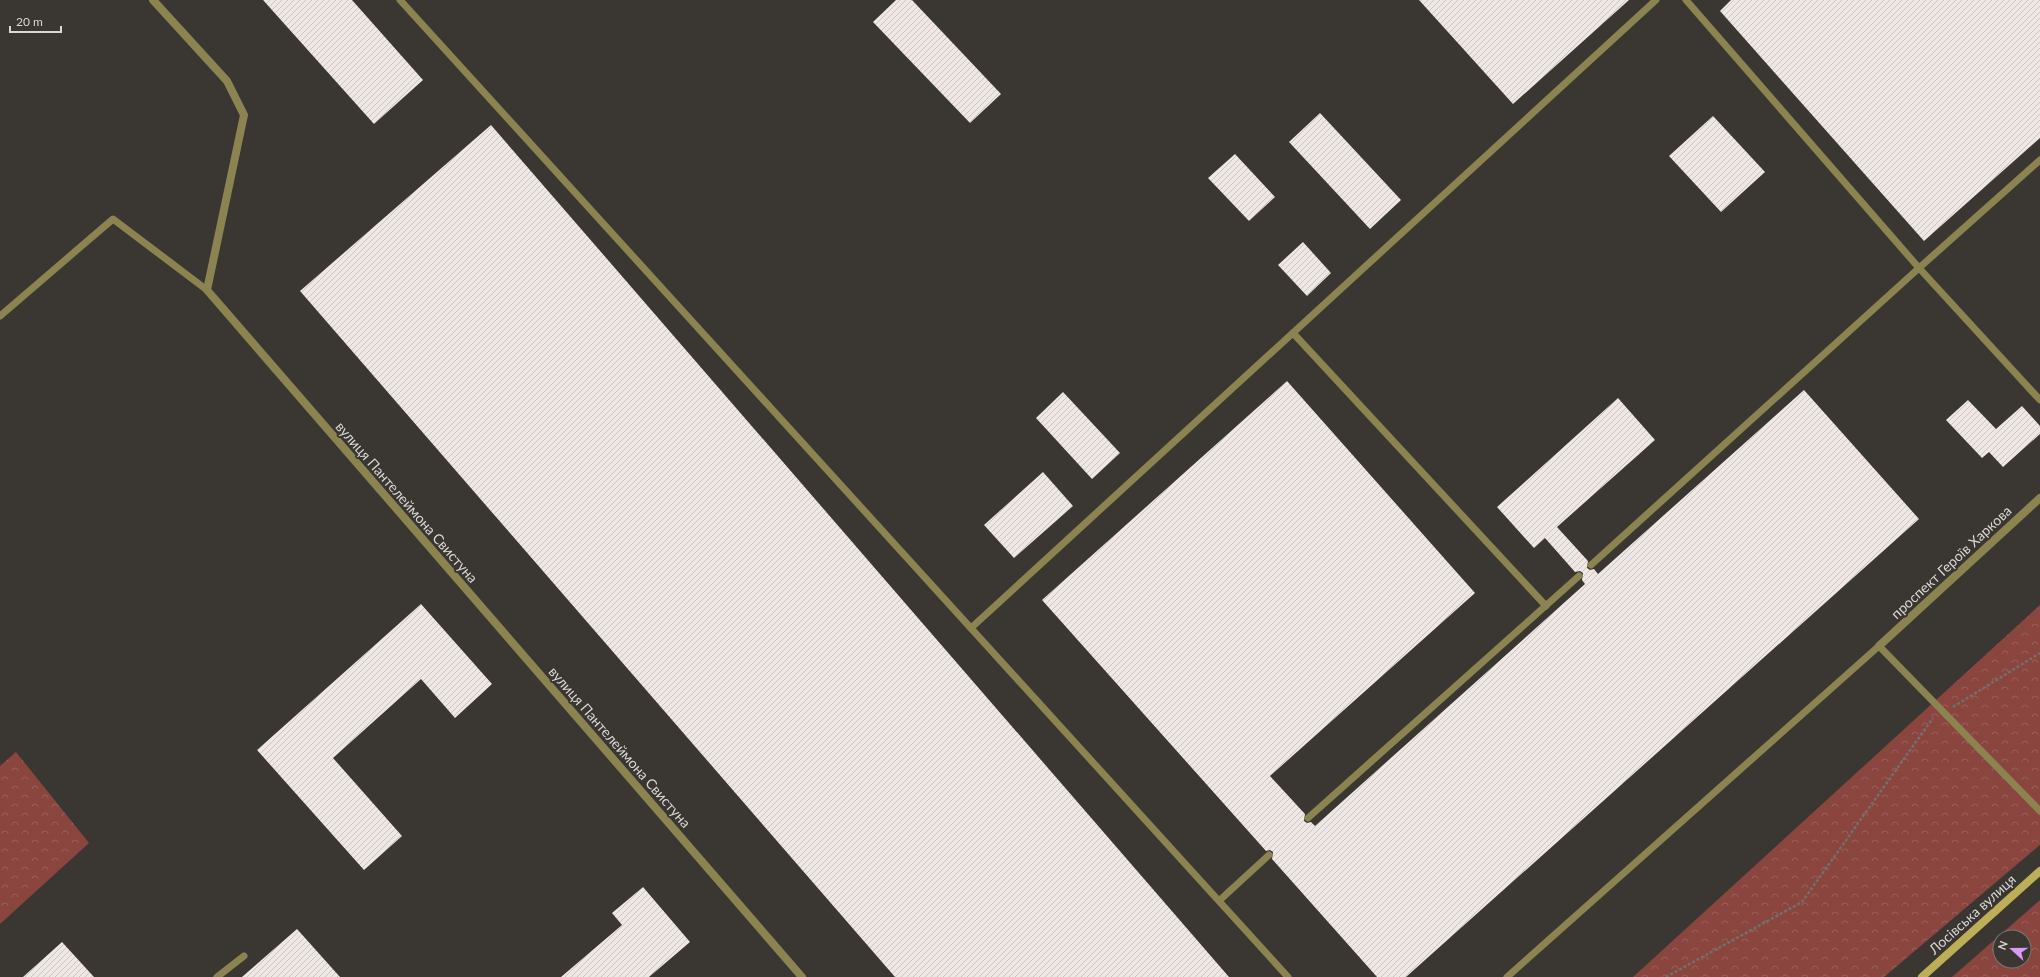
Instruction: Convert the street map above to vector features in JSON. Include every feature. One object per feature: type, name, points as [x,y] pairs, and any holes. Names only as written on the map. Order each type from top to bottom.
[{"type":"main road","name":"Лосівська вулиця","points":[[1922,977],[2040,871]]},
{"type":"street","points":[[154,0],[227,81],[244,115],[207,290]]},
{"type":"street","name":"вулиця Пантелеймона Свистуна","points":[[207,290],[802,977]]},
{"type":"street","name":"проспект Героїв Харкова","points":[[1879,646],[2040,498]]},
{"type":"lane","points":[[400,0],[1288,977]]},
{"type":"lane","points":[[971,628],[1656,0]]},
{"type":"lane","points":[[1686,0],[1919,268],[2040,400]]},
{"type":"lane","points":[[1591,565],[2040,160]]},
{"type":"lane","points":[[0,316],[113,219],[207,290]]},
{"type":"lane","points":[[1293,333],[1546,606]]},
{"type":"lane","points":[[1308,818],[1579,576]]},
{"type":"lane","points":[[1507,977],[1879,646],[2040,810]]},
{"type":"lane","points":[[1221,899],[1269,855]]},
{"type":"lane","points":[[217,977],[244,956]]},
{"type":"path","points":[[1666,977],[1802,902],[1933,718],[2040,653]]},
{"type":"green space","points":[[2040,605],[2040,845],[1884,977],[1633,977]]},
{"type":"green space","points":[[16,752],[89,843],[0,924],[0,766]]},
{"type":"green space","points":[[2040,900],[2040,977],[1952,977],[1992,942],[1992,969],[2032,969],[2032,929],[2007,929]]},
{"type":"building","points":[[263,0],[352,0],[423,80],[374,124]]},
{"type":"building","points":[[896,0],[912,0],[1001,94],[970,123],[873,22]]},
{"type":"building","points":[[1419,0],[1629,0],[1513,104]]},
{"type":"building","points":[[1731,0],[2040,0],[2040,138],[1924,241],[1720,11]]},
{"type":"building","points":[[1320,113],[1401,200],[1370,229],[1289,142]]},
{"type":"building","points":[[1713,116],[1765,172],[1721,212],[1669,156]]},
{"type":"building","points":[[491,125],[1229,977],[895,977],[300,291]]},
{"type":"building","points":[[1235,154],[1275,197],[1249,221],[1208,178]]},
{"type":"building","points":[[1303,242],[1331,273],[1307,296],[1278,265]]},
{"type":"building","points":[[1287,381],[1475,593],[1270,776],[1305,814],[1304,821],[1307,823],[1311,822],[1315,826],[1585,584],[1582,580],[1583,573],[1580,571],[1575,572],[1545,538],[1534,548],[1497,507],[1618,398],[1655,440],[1557,527],[1588,561],[1587,568],[1590,570],[1594,569],[1598,574],[1804,390],[1919,519],[1406,977],[1377,977],[1272,859],[1273,852],[1270,850],[1266,851],[1042,600]]},
{"type":"building","points":[[1063,392],[1120,453],[1092,479],[1036,418]]},
{"type":"building","points":[[1968,400],[1996,429],[2022,406],[2040,426],[2040,434],[2003,467],[1989,452],[1982,458],[1946,420]]},
{"type":"building","points":[[1043,472],[1073,506],[1014,558],[984,525]]},
{"type":"building","points":[[421,604],[492,684],[455,718],[421,679],[333,758],[402,836],[364,870],[257,750]]},
{"type":"building","points":[[643,887],[690,942],[649,977],[561,977],[622,925],[612,913]]},
{"type":"building","points":[[297,929],[340,977],[242,977]]},
{"type":"building","points":[[62,942],[94,977],[23,977]]}]
